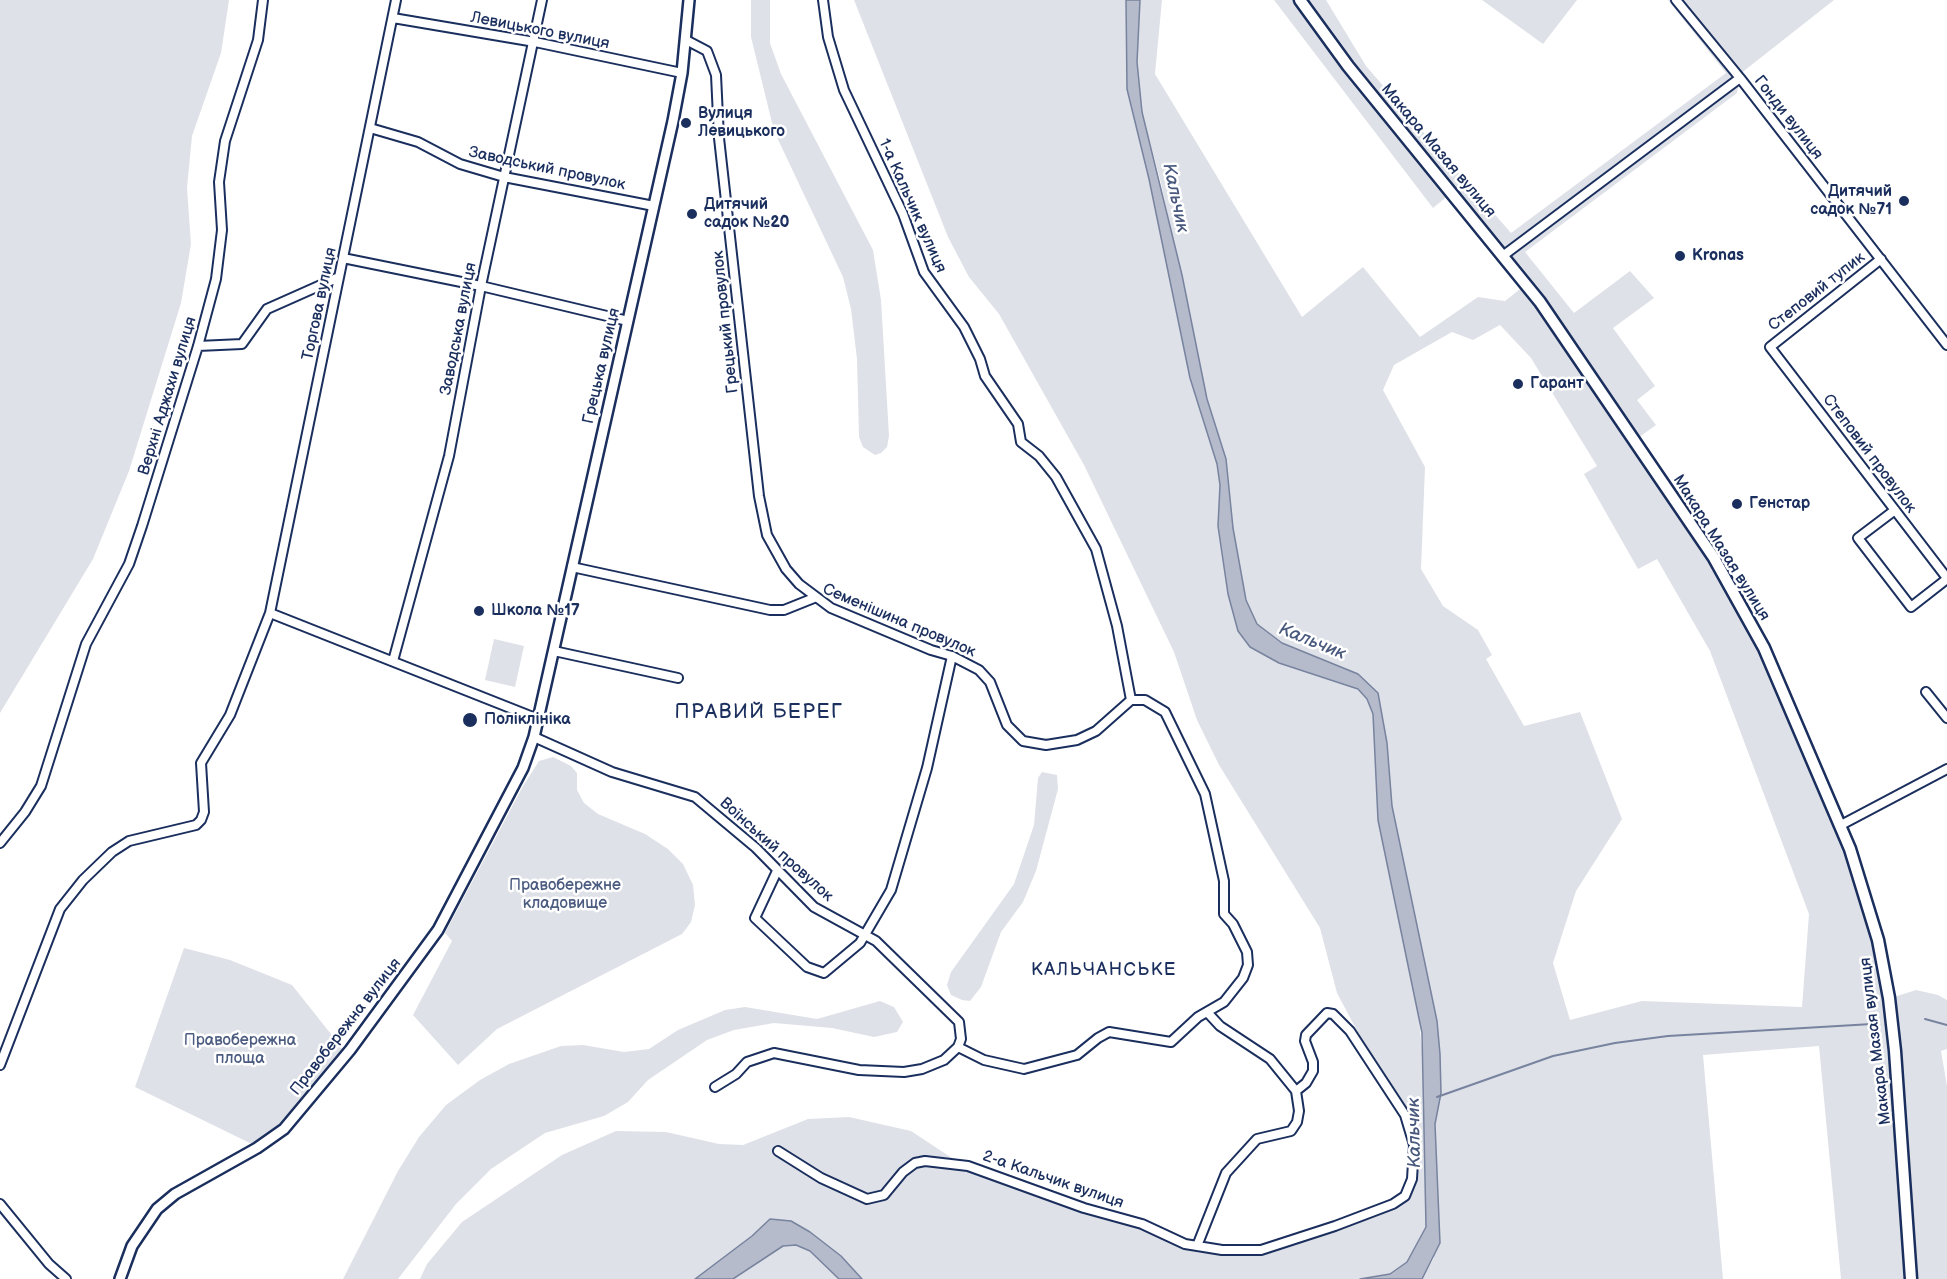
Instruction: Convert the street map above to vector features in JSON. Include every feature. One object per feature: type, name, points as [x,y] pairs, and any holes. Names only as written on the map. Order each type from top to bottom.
[{"type":"main road","name":"Макара Мазая вулиця","points":[[1300,0],[1347,66],[1504,255],[1629,429],[1732,588],[1766,654],[1841,825],[1875,930],[1889,998],[1911,1279]]},
{"type":"street","name":"Верхні Аджахи вулиця","points":[[0,843],[25,812],[41,786],[86,644],[129,564],[198,346],[216,279],[222,230],[219,182],[225,141],[258,40],[263,0]]},
{"type":"street","name":"Торгова вулиця","points":[[270,613],[396,0]]},
{"type":"street","name":"Заводська вулиця","points":[[393,661],[449,456],[481,286],[535,42],[542,0]]},
{"type":"street","name":"Грецька вулиця","points":[[534,737],[682,73],[689,0]]},
{"type":"street","name":"1-а Кальчик вулиця","points":[[823,0],[828,37],[844,90],[896,198],[924,272],[964,327],[980,359],[985,376],[1018,424],[1021,442],[1039,456],[1056,477],[1096,549],[1117,626],[1131,700]]},
{"type":"street","name":"Гонди вулиця","points":[[1676,0],[1740,78],[1947,345]]},
{"type":"street","name":"Левицького вулиця","points":[[393,18],[535,42],[682,73]]},
{"type":"street","name":"Грецький провулок","points":[[686,40],[707,51],[716,75],[720,138],[762,516],[775,553],[786,570],[814,597]]},
{"type":"street","points":[[1504,255],[1740,78]]},
{"type":"street","name":"Заводський провулок","points":[[370,128],[418,142],[460,164],[504,177],[654,206]]},
{"type":"street","points":[[343,258],[481,286],[628,321]]},
{"type":"street","name":"Степовий тупик","points":[[1770,347],[1881,259]]},
{"type":"street","points":[[198,346],[242,344],[267,309],[339,277]]},
{"type":"street","name":"Степовий провулок","points":[[1770,347],[1947,578]]},
{"type":"street","points":[[1894,510],[1858,538],[1911,607],[1947,578]]},
{"type":"street","name":"Семенішина провулок","points":[[572,567],[770,610],[784,610],[814,597],[849,616],[931,650],[952,656],[984,675],[990,682],[1012,732],[1023,741],[1058,744],[1077,740],[1096,731],[1131,700]]},
{"type":"street","points":[[0,1065],[60,909],[71,895],[120,845],[129,840],[196,825],[201,820],[204,812],[201,763],[230,715],[270,613],[538,719]]},
{"type":"street","points":[[554,651],[678,678]]},
{"type":"street","points":[[777,871],[755,918],[807,967],[824,973],[854,949],[891,890],[932,747],[952,656]]},
{"type":"street","points":[[1926,692],[1947,718]]},
{"type":"street","points":[[958,1047],[971,1056],[1008,1067],[1036,1068],[1077,1055],[1109,1032],[1171,1042],[1192,1021],[1219,1006],[1232,994],[1243,978],[1248,965],[1245,945],[1224,914],[1224,881],[1205,794],[1165,712],[1145,700],[1131,700]]},
{"type":"street","name":"Воїнський провулок","points":[[534,737],[612,772],[695,797],[756,848],[818,910],[866,933]]},
{"type":"street","name":"Правобережна вулиця","points":[[120,1279],[132,1246],[158,1209],[175,1194],[257,1148],[284,1129],[350,1050],[423,952],[451,908],[523,768],[534,737]]},
{"type":"street","points":[[1841,825],[1947,769]]},
{"type":"street","points":[[715,1087],[736,1074],[747,1062],[774,1053],[859,1070],[904,1072],[922,1069],[944,1060],[958,1047],[961,1035],[956,1017],[866,933]]},
{"type":"street","points":[[1197,1246],[1219,1186],[1237,1159],[1257,1139],[1287,1133],[1296,1126],[1300,1102],[1296,1091],[1270,1059],[1220,1026],[1208,1012]]},
{"type":"street","name":"2-а Кальчик вулиця","points":[[778,1151],[822,1178],[870,1199],[884,1195],[915,1163],[925,1161],[981,1169],[1084,1208],[1142,1224],[1179,1242],[1221,1250],[1266,1250],[1395,1203],[1405,1196],[1411,1184],[1414,1156],[1408,1124],[1392,1092],[1378,1077],[1350,1031],[1333,1014],[1327,1013],[1306,1035],[1305,1041],[1313,1062],[1313,1071],[1306,1083],[1296,1091]]},
{"type":"street","points":[[0,1204],[49,1264],[66,1279]]},
{"type":"green space","points":[[0,0],[229,0],[221,53],[192,136],[187,188],[191,244],[181,303],[129,471],[93,559],[0,713]]},
{"type":"green space","points":[[751,0],[770,0],[770,43],[781,74],[873,250],[881,300],[889,436],[887,447],[875,455],[863,447],[859,437],[857,359],[851,309],[843,277],[774,131],[751,37]]},
{"type":"green space","points":[[854,0],[1126,0],[1127,89],[1149,179],[1190,378],[1217,464],[1220,485],[1218,526],[1228,594],[1238,631],[1279,663],[1358,689],[1367,699],[1373,714],[1378,820],[1416,992],[1425,1078],[1426,1227],[1407,1262],[1390,1274],[1360,1279],[862,1279],[841,1256],[770,1219],[753,1236],[695,1279],[420,1279],[427,1264],[462,1222],[562,1155],[616,1131],[666,1132],[719,1144],[743,1145],[808,1119],[849,1117],[911,1131],[970,1170],[1090,1213],[1133,1225],[1195,1252],[1210,1253],[1267,1253],[1395,1208],[1404,1201],[1416,1176],[1416,1134],[1408,1112],[1371,1057],[1337,993],[1320,928],[1219,765],[1197,720],[1174,652],[1084,465],[999,314],[969,277],[948,237]]},
{"type":"green space","points":[[1140,0],[1162,0],[1155,74],[1302,317],[1363,267],[1420,337],[1478,297],[1505,301],[1524,286],[1711,559],[1760,649],[1847,850],[1875,941],[1886,998],[1908,1279],[1841,1279],[1819,1046],[1703,1055],[1723,1279],[1422,1279],[1434,1258],[1435,1124],[1441,1093],[1440,1054],[1437,1021],[1392,806],[1387,743],[1358,674],[1283,643],[1257,624],[1246,600],[1233,528],[1226,459],[1207,399],[1161,183],[1142,112],[1137,62]],"holes":[[[1500,325],[1531,358],[1597,466],[1584,474],[1638,569],[1657,559],[1710,651],[1809,914],[1802,1007],[1642,1001],[1570,1020],[1553,963],[1576,891],[1622,819],[1580,712],[1524,726],[1486,659],[1492,655],[1478,630],[1443,606],[1421,569],[1425,467],[1383,390],[1394,365],[1452,332],[1473,340]]]},
{"type":"green space","points":[[1274,0],[1297,0],[1450,194],[1433,208]]},
{"type":"green space","points":[[1303,0],[1326,0],[1366,66],[1511,233],[1726,73],[1668,0],[1834,0],[1740,74],[1737,93],[1525,252],[1574,313],[1630,271],[1654,298],[1613,328],[1655,386],[1637,400],[1656,425],[1638,438],[1552,314],[1349,64]]},
{"type":"green space","points":[[1482,0],[1577,0],[1543,44]]},
{"type":"green space","points":[[494,639],[524,646],[515,687],[485,680]]},
{"type":"green space","name":"Правобережне кладовище","points":[[553,757],[571,766],[577,773],[577,790],[584,803],[598,814],[645,834],[668,849],[683,864],[693,885],[695,905],[691,922],[682,934],[497,1029],[458,1065],[413,1015],[452,941],[445,933],[523,786],[539,761]]},
{"type":"green space","points":[[1042,772],[1057,775],[1058,789],[1036,871],[1023,902],[1001,932],[981,987],[970,1001],[962,1000],[951,995],[947,985],[951,972],[1014,884],[1034,825],[1038,778]]},
{"type":"green space","name":"Правобережна площа","points":[[184,948],[230,960],[292,985],[346,1053],[305,1105],[258,1147],[135,1087]]},
{"type":"green space","points":[[1916,990],[1938,995],[1947,1000],[1947,1049],[1941,1051],[1947,1086],[1947,1279],[1914,1279],[1891,998]]},
{"type":"green space","points":[[880,1001],[894,1007],[903,1022],[897,1032],[874,1037],[832,1028],[774,1023],[734,1030],[707,1040],[648,1080],[628,1102],[604,1116],[545,1133],[491,1169],[456,1204],[398,1279],[343,1279],[398,1171],[419,1137],[446,1105],[480,1080],[509,1064],[561,1046],[583,1045],[624,1052],[649,1049],[678,1030],[725,1010],[745,1007],[817,1019]]},
{"type":"green space","points":[[796,1245],[810,1251],[839,1279],[733,1279],[783,1246]]},
{"type":"water","points":[[1126,0],[1140,0],[1137,62],[1142,112],[1182,275],[1207,399],[1226,459],[1233,528],[1246,600],[1257,624],[1282,643],[1358,674],[1378,693],[1387,743],[1392,806],[1437,1021],[1440,1054],[1441,1093],[1435,1124],[1440,1243],[1422,1279],[1360,1279],[1390,1274],[1407,1262],[1426,1227],[1422,1033],[1378,820],[1373,714],[1367,699],[1358,689],[1279,663],[1250,647],[1238,631],[1228,594],[1218,526],[1220,485],[1217,464],[1190,378],[1149,179],[1127,89]]},
{"type":"water","points":[[770,1219],[791,1221],[810,1232],[841,1256],[862,1279],[839,1279],[810,1251],[796,1245],[783,1246],[733,1279],[695,1279],[752,1236]]},
{"type":"waterway","points":[[1925,1019],[1947,1025]]},
{"type":"waterway","points":[[1437,1097],[1553,1056],[1615,1043],[1668,1036],[1872,1024]]},
{"type":"place","name":"Вулиця Левицького","points":[[686,123]]},
{"type":"place","name":"Дитячий садок №71","points":[[1904,201]]},
{"type":"place","name":"Дитячий садок №20","points":[[692,214]]},
{"type":"place","name":"Kronas","points":[[1680,256]]},
{"type":"place","name":"Гарант","points":[[1518,384]]},
{"type":"place","name":"Генстар","points":[[1737,504]]},
{"type":"place","name":"Школа №17","points":[[479,611]]},
{"type":"place","name":"Поліклініка","points":[[470,720]]},
{"type":"district","name":"ПРАВИЙ БЕРЕГ","points":[[759,713]]},
{"type":"district","name":"КАЛЬЧАНСЬКЕ","points":[[1104,970]]},
{"type":"water label","name":"Кальчик","points":[[1175,198]]},
{"type":"water label","name":"Кальчик","points":[[1312,642]]},
{"type":"water label","name":"Кальчик","points":[[1415,1133]]}]
